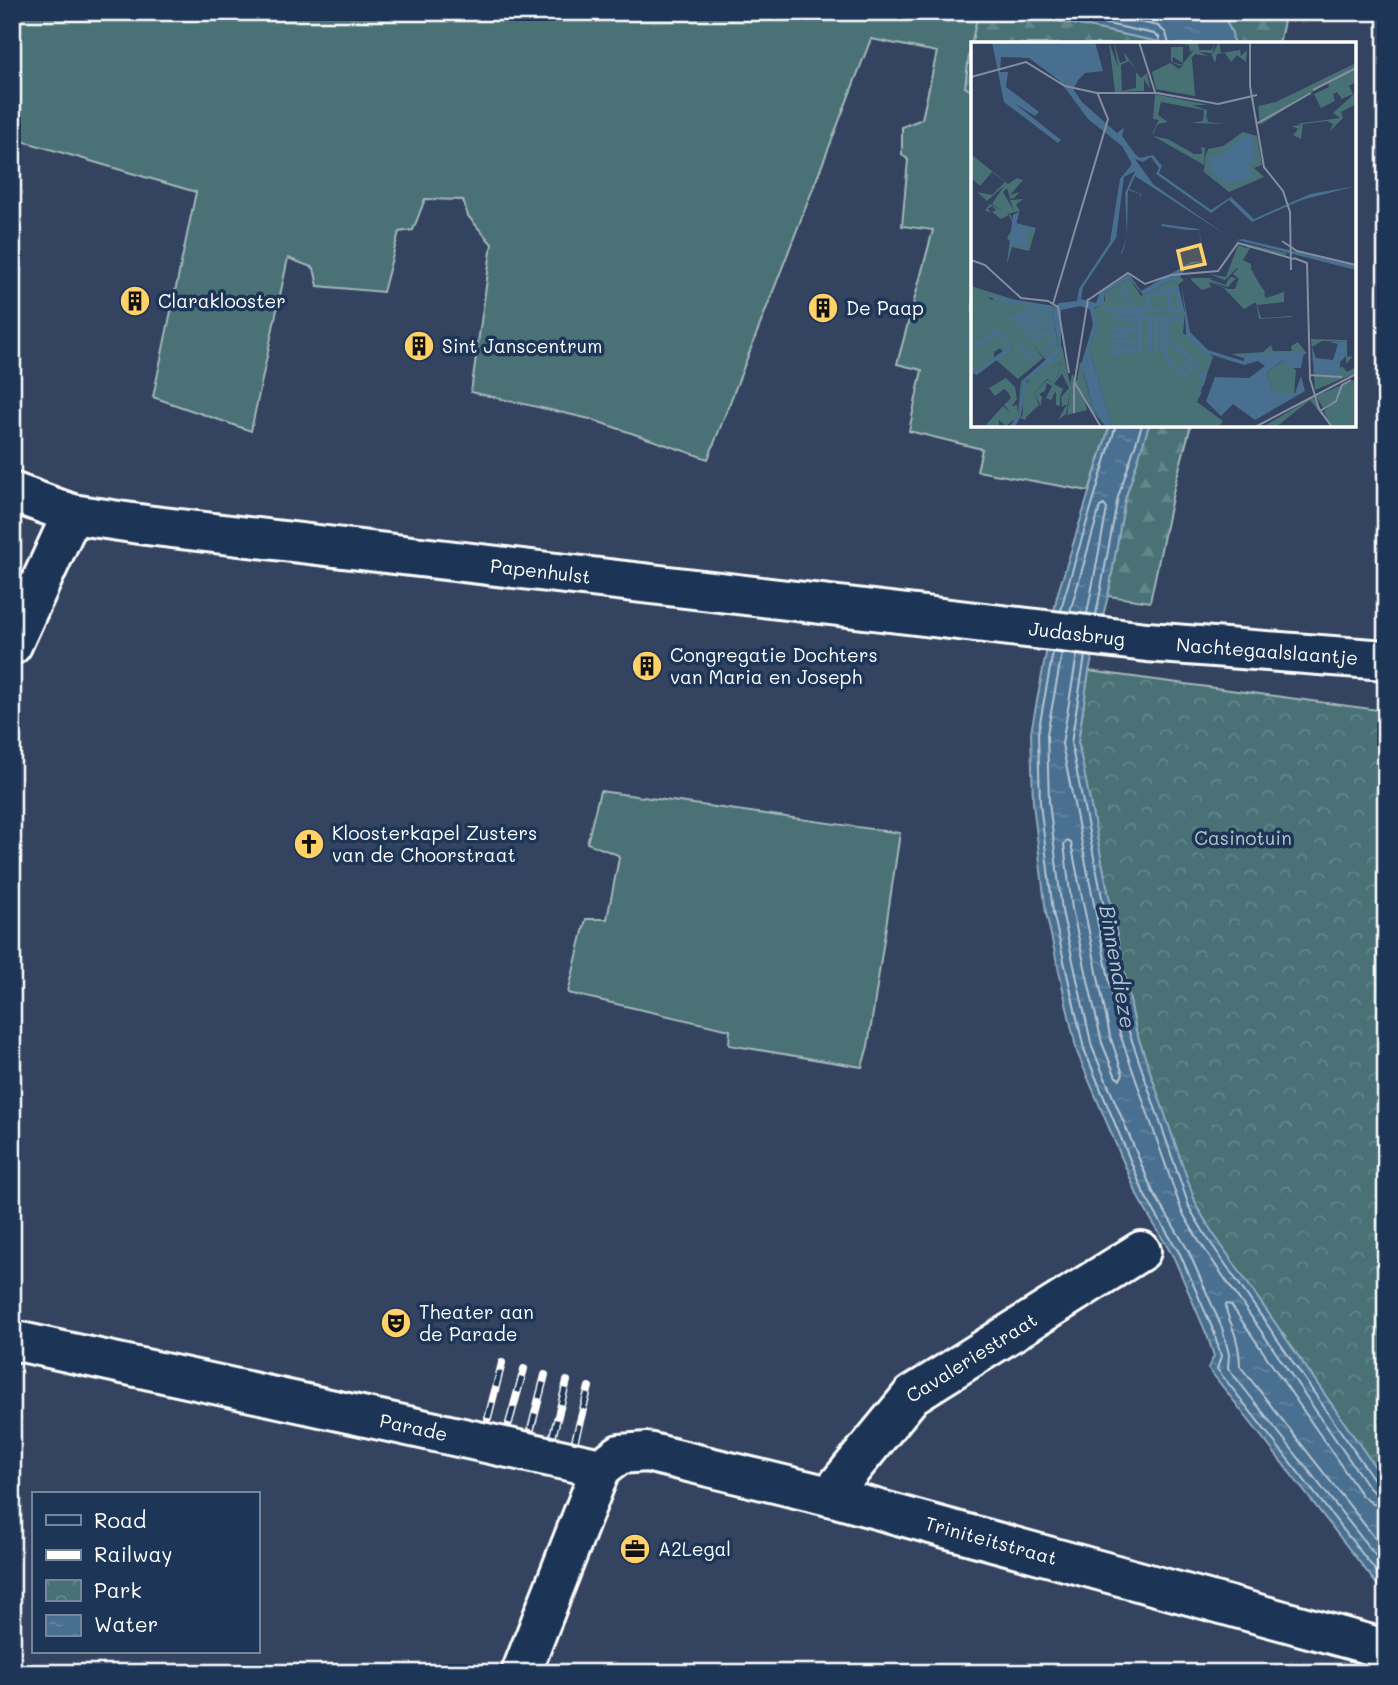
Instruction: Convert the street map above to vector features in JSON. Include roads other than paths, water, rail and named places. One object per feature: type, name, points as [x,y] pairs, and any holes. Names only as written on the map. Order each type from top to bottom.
[{"type":"street","name":"Papenhulst","points":[[12,492],[72,514],[146,525],[1007,625]]},
{"type":"street","points":[[12,645],[72,514]]},
{"type":"street","name":"Judasbrug","points":[[1007,625],[1147,642]]},
{"type":"street","name":"Nachtegaalslaantje","points":[[1147,642],[1386,660]]},
{"type":"street","name":"Cavaleriestraat","points":[[829,1496],[912,1395],[1141,1251]]},
{"type":"street","name":"Parade","points":[[12,1340],[601,1468]]},
{"type":"street","name":"Triniteitstraat","points":[[601,1468],[620,1454],[647,1452],[829,1496],[1380,1655]]},
{"type":"street","points":[[521,1673],[601,1468]]},
{"type":"water","points":[[1017,12],[1222,12],[1232,33],[1233,42],[1160,42]]},
{"type":"water","name":"Binnendieze","points":[[1109,427],[1148,427],[1125,499],[1108,596],[1089,671],[1078,742],[1136,1031],[1197,1207],[1386,1485],[1386,1596],[1208,1368],[1214,1356],[1207,1335],[1174,1258],[1139,1199],[1077,1052],[1046,913],[1033,803],[1031,732],[1057,596]]},
{"type":"railway","points":[[488,1418],[502,1363]]},
{"type":"railway","points":[[509,1423],[524,1369]]},
{"type":"railway","points":[[531,1429],[545,1375]]},
{"type":"railway","points":[[553,1435],[567,1381]]},
{"type":"railway","points":[[575,1440],[589,1387]]},
{"type":"place","name":"Claraklooster","points":[[135,301]]},
{"type":"place","name":"De Paap","points":[[823,308]]},
{"type":"place","name":"Sint Janscentrum","points":[[419,346]]},
{"type":"place","name":"Congregatie Dochters van Maria en Joseph","points":[[647,666]]},
{"type":"place","name":"Kloosterkapel Zusters van de Choorstraat","points":[[309,844]]},
{"type":"place","name":"Theater aan de Parade","points":[[396,1323]]},
{"type":"place","name":"A2Legal","points":[[635,1549]]},
{"type":"park label","name":"Casinotuin","points":[[1243,838]]}]
